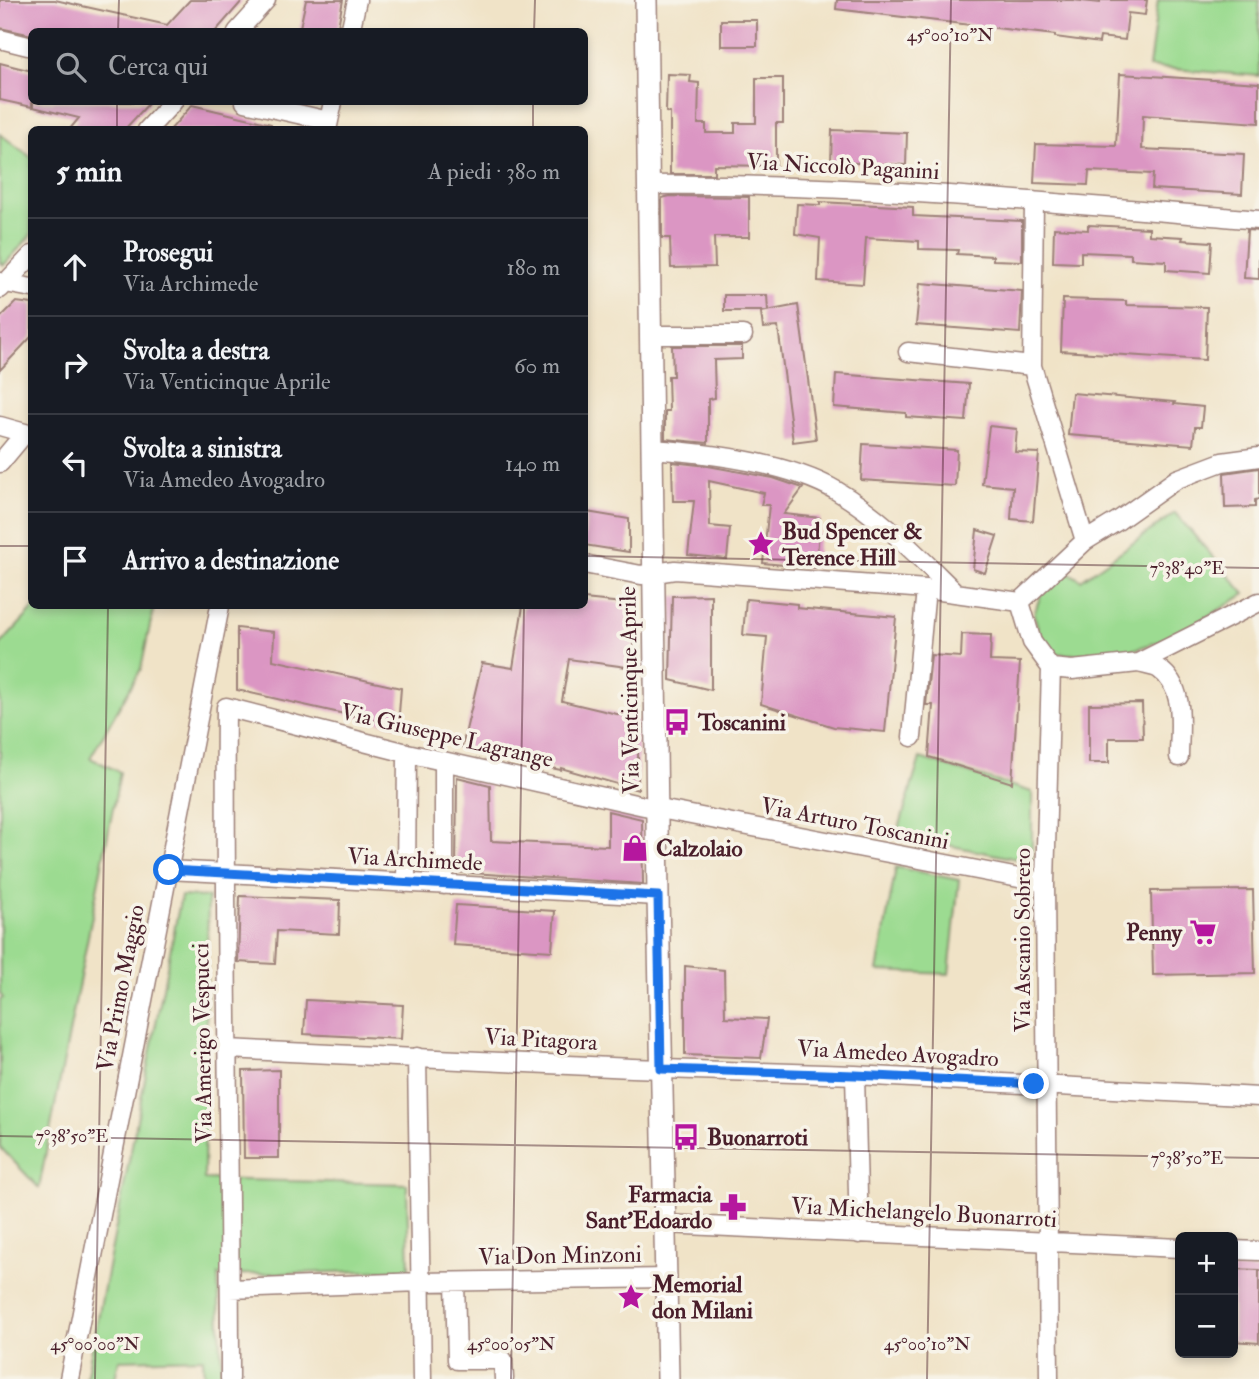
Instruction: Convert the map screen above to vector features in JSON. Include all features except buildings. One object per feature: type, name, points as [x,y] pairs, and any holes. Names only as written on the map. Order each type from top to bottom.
[{"type":"street","points":[[241,28],[267,0]]},
{"type":"street","points":[[351,28],[357,0]]},
{"type":"street","name":"Via Venticinque Aprile","points":[[646,0],[658,896],[668,1379]]},
{"type":"street","points":[[0,38],[28,46]]},
{"type":"street","points":[[151,126],[170,105]]},
{"type":"street","points":[[256,105],[328,125],[333,105]]},
{"type":"street","name":"Via Niccolò Paganini","points":[[650,185],[795,186],[1034,201],[1259,220]]},
{"type":"street","points":[[1034,201],[1032,366],[1085,541]]},
{"type":"street","points":[[2,285],[28,259]]},
{"type":"street","points":[[2,285],[28,288]]},
{"type":"street","points":[[651,335],[743,334]]},
{"type":"street","points":[[908,352],[1032,366]]},
{"type":"street","points":[[0,426],[28,434],[0,463]]},
{"type":"street","points":[[651,449],[700,453],[758,464],[794,472],[836,490],[886,527],[954,592]]},
{"type":"street","points":[[588,565],[623,573],[654,574],[675,570],[926,589],[1020,602],[1085,541],[1177,479],[1222,462],[1259,457]]},
{"type":"street","points":[[912,737],[926,589]]},
{"type":"street","points":[[1020,602],[1031,642],[1051,668],[1072,670],[1138,663],[1159,668],[1173,684],[1179,701],[1179,757]]},
{"type":"street","points":[[1138,663],[1259,602]]},
{"type":"street","name":"Via Primo Maggio","points":[[69,1379],[219,609]]},
{"type":"street","name":"Via Ascanio Sobrero","points":[[1049,1379],[1045,883],[1051,668]]},
{"type":"street","name":"Via Giuseppe Lagrange","points":[[226,707],[407,753],[657,809]]},
{"type":"street","name":"Via Amerigo Vespucci","points":[[226,707],[224,874],[230,1379]]},
{"type":"street","points":[[406,883],[407,753]]},
{"type":"street","points":[[444,761],[444,886]]},
{"type":"street","name":"Via Arturo Toscanini","points":[[657,809],[1045,883]]},
{"type":"street","name":"Via Archimede","points":[[169,870],[658,896]]},
{"type":"street","name":"Via Pitagora","points":[[227,1049],[661,1069]]},
{"type":"street","points":[[417,1057],[422,1379]]},
{"type":"street","name":"Via Amedeo Avogadro","points":[[661,1069],[855,1075],[1259,1097]]},
{"type":"street","points":[[855,1075],[859,1234]]},
{"type":"street","name":"Via Michelangelo Buonarroti","points":[[665,1224],[1175,1248]]},
{"type":"street","points":[[1238,1250],[1259,1251]]},
{"type":"street","name":"Via Don Minzoni","points":[[230,1289],[421,1282],[666,1278]]},
{"type":"street","name":"Via Don Minzoni","points":[[455,1282],[457,1360],[503,1360],[504,1379]]},
{"type":"green space","points":[[1158,0],[1259,0],[1259,76],[1149,67]]},
{"type":"green space","points":[[0,134],[28,155],[28,238],[4,265],[0,263]]},
{"type":"green space","points":[[1175,513],[1245,594],[1176,636],[1114,656],[1045,653],[1034,614],[1042,591],[1063,569],[1081,580]]},
{"type":"green space","points":[[33,609],[153,609],[141,669],[90,758],[120,772],[39,1188],[0,1147],[0,1000],[3,998],[0,994],[0,645]]},
{"type":"green space","points":[[920,758],[1032,792],[1032,862],[897,835]]},
{"type":"green space","points":[[896,867],[959,880],[949,974],[877,971]]},
{"type":"green space","points":[[181,896],[208,897],[204,1179],[407,1184],[409,1270],[218,1275],[222,1379],[204,1379],[203,1358],[119,1360],[115,1379],[86,1379]]},
{"type":"place","name":"Bud Spencer & Terence Hill","points":[[761,544]]},
{"type":"place","name":"Toscanini","points":[[677,722]]},
{"type":"place","name":"Calzolaio","points":[[635,848]]},
{"type":"place","name":"Penny","points":[[1203,932]]},
{"type":"place","name":"Buonarroti","points":[[686,1137]]},
{"type":"place","name":"Farmacia Sant'Edoardo","points":[[733,1207]]},
{"type":"place","name":"Memorial don Milani","points":[[631,1297]]},
{"type":"route","points":[[169,870],[658,896],[661,1069],[1034,1084]]}]
